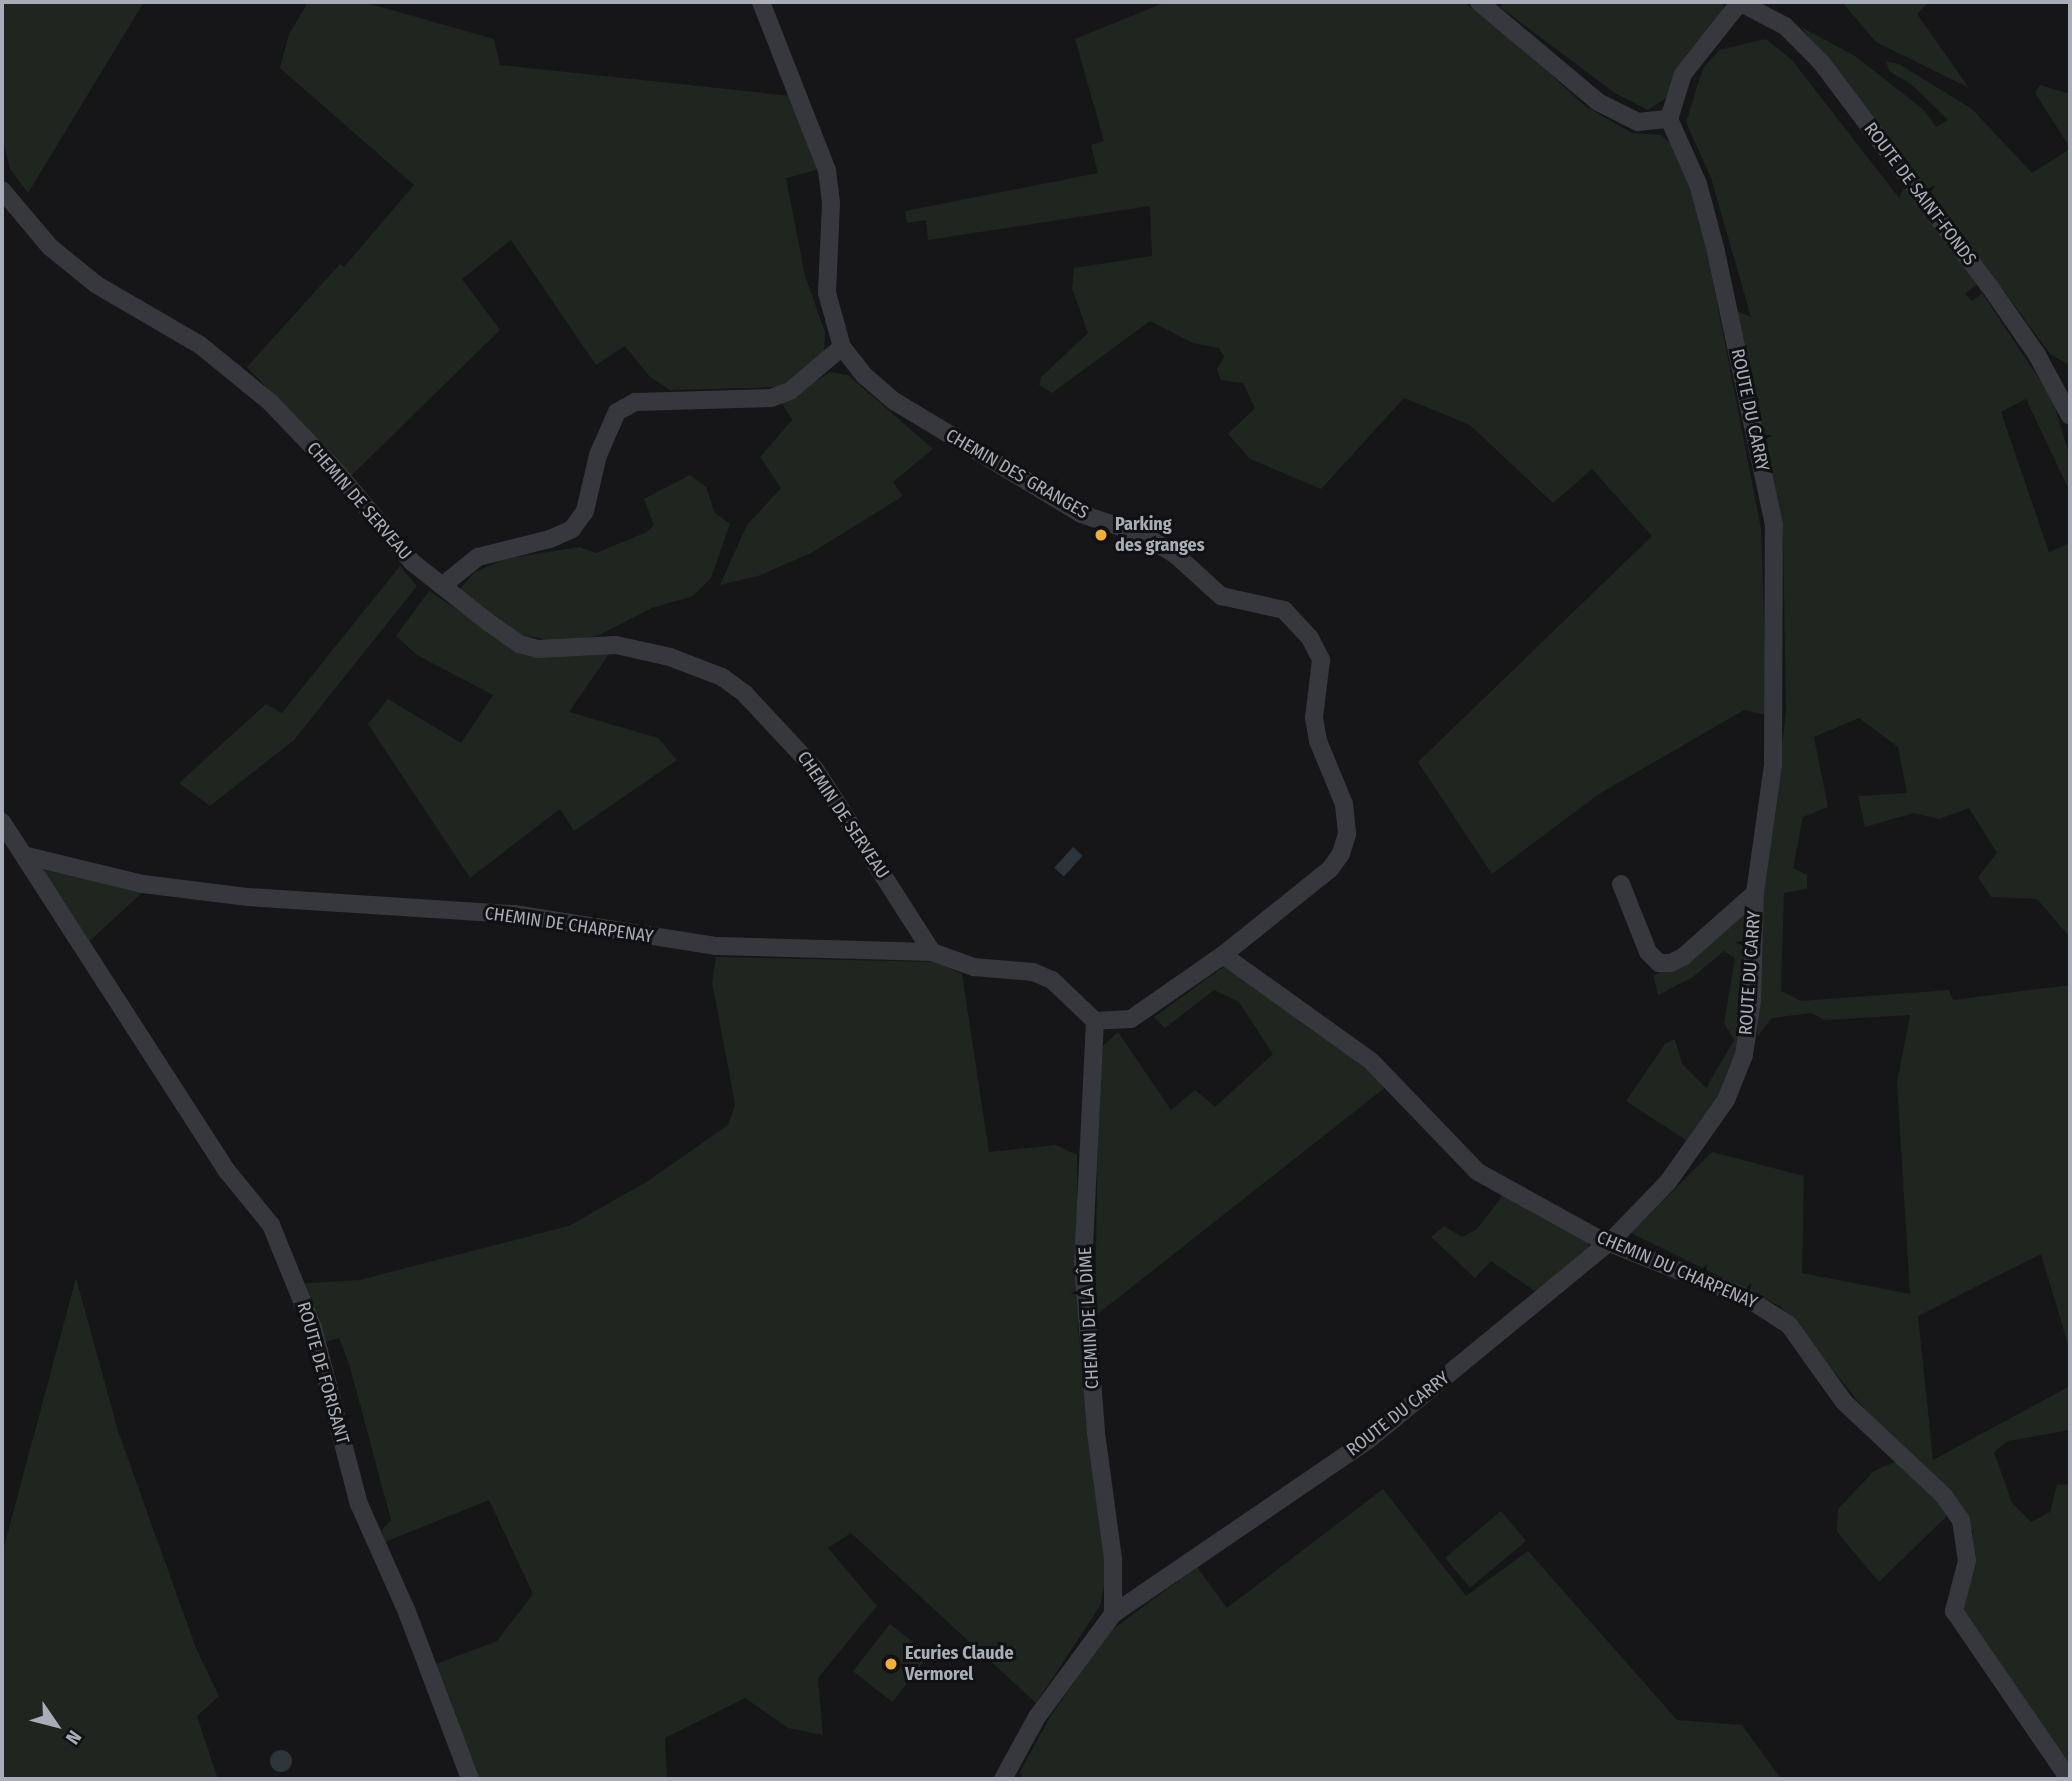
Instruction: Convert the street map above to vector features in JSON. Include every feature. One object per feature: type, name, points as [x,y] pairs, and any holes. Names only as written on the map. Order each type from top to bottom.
[{"type":"street","name":"CHEMIN DES GRANGES","points":[[761,2],[827,170],[831,204],[827,293],[842,347],[894,401],[962,444],[1081,514],[1142,534],[1176,555],[1221,596],[1284,610],[1310,638],[1321,660],[1316,730],[1345,804],[1347,834],[1341,854],[1330,869],[1223,955],[1131,1020],[1095,1021]]},
{"type":"street","points":[[1479,2],[1598,102],[1638,122],[1669,119],[1683,74],[1740,2]]},
{"type":"street","name":"ROUTE DE SAINT-FONDS","points":[[1740,2],[1785,26],[1821,62],[1990,287],[2037,355],[2070,416]]},
{"type":"street","name":"ROUTE DU CARRY","points":[[1003,1779],[1037,1717],[1113,1614],[1367,1441],[1612,1240],[1668,1182],[1726,1100],[1744,1055],[1752,1000],[1755,893],[1773,765],[1774,525],[1716,251],[1698,184],[1669,119]]},
{"type":"street","name":"CHEMIN DE SERVEAU","points":[[2,190],[50,247],[97,285],[200,345],[270,402],[336,471],[412,562],[520,644],[568,650],[615,645],[656,654],[722,677],[745,694],[816,769],[932,951]]},
{"type":"street","points":[[442,586],[478,557],[550,539],[572,528],[585,511],[598,455],[617,412],[635,402],[771,398],[790,391],[842,347]]},
{"type":"street","name":"ROUTE DE FORISANT","points":[[2,822],[27,856],[80,948],[227,1171],[271,1225],[313,1328],[359,1504],[407,1612],[470,1779]]},
{"type":"street","name":"CHEMIN DE CHARPENAY","points":[[27,856],[143,884],[248,897],[514,914],[716,946],[932,951],[974,967],[1033,972],[1052,980],[1095,1021]]},
{"type":"street","points":[[1621,884],[1648,952],[1659,963],[1671,964],[1683,957],[1755,893]]},
{"type":"street","name":"CHEMIN DU CHARPENAY","points":[[1223,955],[1371,1061],[1458,1156],[1478,1171],[1597,1238],[1612,1240],[1747,1298],[1779,1317],[1870,1430],[1944,1496],[1967,1538],[1967,1562],[1954,1611],[2069,1779]]},
{"type":"street","name":"CHEMIN DE LA DÎME","points":[[1095,1021],[1083,1263],[1096,1433],[1113,1559],[1113,1614]]},
{"type":"shaded area","points":[[2,2],[144,2],[28,193],[10,169],[2,137]]},
{"type":"shaded area","points":[[308,2],[363,2],[494,39],[500,65],[791,96],[817,170],[786,178],[805,276],[825,332],[824,353],[781,387],[670,390],[650,377],[625,346],[596,365],[511,240],[462,279],[500,330],[351,476],[247,367],[340,264],[344,267],[414,185],[280,68],[289,34]]},
{"type":"shaded area","points":[[1166,2],[1463,2],[1496,24],[1585,106],[1632,133],[1661,135],[1677,149],[1697,199],[1761,529],[1767,715],[1744,710],[1599,794],[1492,874],[1418,762],[1652,536],[1592,469],[1553,503],[1470,425],[1404,398],[1321,489],[1250,459],[1228,434],[1255,408],[1243,383],[1221,380],[1217,369],[1224,357],[1219,348],[1193,343],[1150,321],[1052,393],[1039,385],[1041,377],[1088,333],[1072,288],[1074,268],[1152,256],[1150,206],[928,240],[926,220],[907,223],[905,211],[1098,173],[1091,145],[1104,141],[1075,39]]},
{"type":"shaded area","points":[[1504,2],[1724,4],[1722,15],[1686,55],[1666,98],[1648,110],[1615,93],[1500,7]]},
{"type":"shaded area","points":[[1842,2],[1929,2],[1917,14],[1969,88],[1876,42]]},
{"type":"shaded area","points":[[1801,27],[1855,56],[1924,110],[1936,127],[1948,120],[1911,84],[1889,71],[1886,61],[1899,64],[1972,109],[2032,173],[2070,149],[2070,365],[2051,355],[1931,192]]},
{"type":"shaded area","points":[[1766,39],[1792,60],[1899,198],[1904,188],[1978,283],[1965,294],[1972,301],[1982,293],[2052,398],[2070,457],[2070,492],[2026,399],[2001,412],[2049,552],[2070,543],[2070,946],[2068,935],[2037,899],[1991,897],[1978,877],[1997,853],[1969,808],[1939,819],[1914,813],[1865,827],[1858,796],[1907,793],[1898,747],[1859,718],[1814,737],[1828,807],[1803,817],[1793,868],[1807,875],[1807,889],[1784,893],[1781,991],[1801,1001],[1949,990],[1953,1000],[2070,985],[2070,1351],[2041,1254],[1918,1316],[1933,1460],[2070,1386],[2070,1430],[2008,1441],[1994,1452],[2012,1503],[2031,1522],[2050,1512],[2057,1485],[2070,1484],[2070,1768],[1962,1614],[1973,1560],[1973,1532],[1960,1506],[1890,1440],[1780,1306],[1631,1233],[1712,1152],[1804,1176],[1802,1273],[1910,1294],[1897,1083],[1910,1015],[1825,1020],[1811,1013],[1772,1018],[1757,1037],[1764,887],[1786,712],[1783,532],[1737,311],[1751,317],[1711,178],[1686,122],[1703,68],[1719,50]]},
{"type":"shaded area","points":[[2040,85],[2070,94],[2070,148],[2035,93]]},
{"type":"shaded area","points":[[830,372],[848,375],[933,449],[893,482],[903,496],[811,553],[758,576],[720,585],[747,525],[781,488],[760,457],[792,420],[782,403]]},
{"type":"shaded area","points":[[690,475],[706,487],[715,513],[730,524],[711,578],[693,596],[652,608],[601,634],[569,644],[518,634],[460,589],[475,572],[505,559],[579,547],[596,553],[647,532],[654,525],[644,499]]},
{"type":"shaded area","points":[[400,566],[417,586],[294,740],[210,806],[179,783],[266,704],[282,713]]},
{"type":"shaded area","points":[[429,591],[526,655],[609,654],[569,712],[658,738],[677,760],[574,831],[560,809],[470,878],[368,724],[388,699],[461,743],[493,695],[417,655],[396,636]]},
{"type":"shaded area","points":[[1073,847],[1083,856],[1064,877],[1054,868]]},
{"type":"shaded area","points":[[45,870],[144,891],[83,947],[41,877]]},
{"type":"shaded area","points":[[1745,909],[1749,915],[1748,1002],[1737,1061],[1720,1103],[1689,1142],[1626,1101],[1665,1044],[1675,1039],[1682,1064],[1706,1088],[1734,1040],[1724,1023],[1735,958],[1724,951],[1693,977],[1658,995],[1653,975],[1688,962]]},
{"type":"shaded area","points":[[716,957],[935,962],[962,974],[989,1152],[1056,1145],[1077,1155],[1078,1328],[1106,1575],[1100,1606],[1036,1703],[851,1533],[828,1548],[877,1606],[818,1678],[823,1735],[788,1728],[745,1698],[665,1738],[667,1779],[470,1779],[428,1667],[497,1641],[533,1594],[489,1500],[385,1542],[382,1530],[391,1520],[350,1367],[339,1338],[318,1344],[295,1284],[359,1280],[569,1226],[648,1181],[728,1125],[735,1104],[712,982]]},
{"type":"shaded area","points":[[1225,966],[1370,1067],[1387,1086],[1095,1316],[1099,1050],[1118,1032],[1171,1110],[1195,1090],[1215,1107],[1273,1054],[1239,1002],[1214,990],[1165,1028],[1154,1017]]},
{"type":"shaded area","points":[[1504,1194],[1586,1237],[1590,1249],[1539,1294],[1491,1261],[1475,1278],[1431,1237],[1444,1226],[1462,1237],[1476,1230]]},
{"type":"shaded area","points":[[76,1278],[118,1431],[196,1648],[219,1696],[197,1716],[218,1779],[2,1779],[2,1554]]},
{"type":"shaded area","points":[[1895,1462],[1951,1512],[1879,1582],[1837,1532],[1838,1509],[1874,1471]]},
{"type":"shaded area","points":[[1383,1489],[1466,1596],[1528,1551],[1677,1720],[1742,1725],[1781,1779],[1023,1779],[1020,1772],[1050,1717],[1109,1632],[1197,1567],[1227,1608]]},
{"type":"shaded area","points":[[1501,1511],[1526,1541],[1470,1588],[1445,1558]]},
{"type":"shaded area","name":"Ecuries Claude Vermorel","points":[[890,1624],[929,1655],[892,1702],[853,1671]]},
{"type":"shaded area","points":[[281,1750],[289,1753],[292,1761],[289,1769],[281,1772],[273,1769],[270,1761],[273,1753]]},
{"type":"place","name":"Parking des granges","points":[[1101,535]]},
{"type":"place","name":"Ecuries Claude Vermorel","points":[[891,1664]]}]
